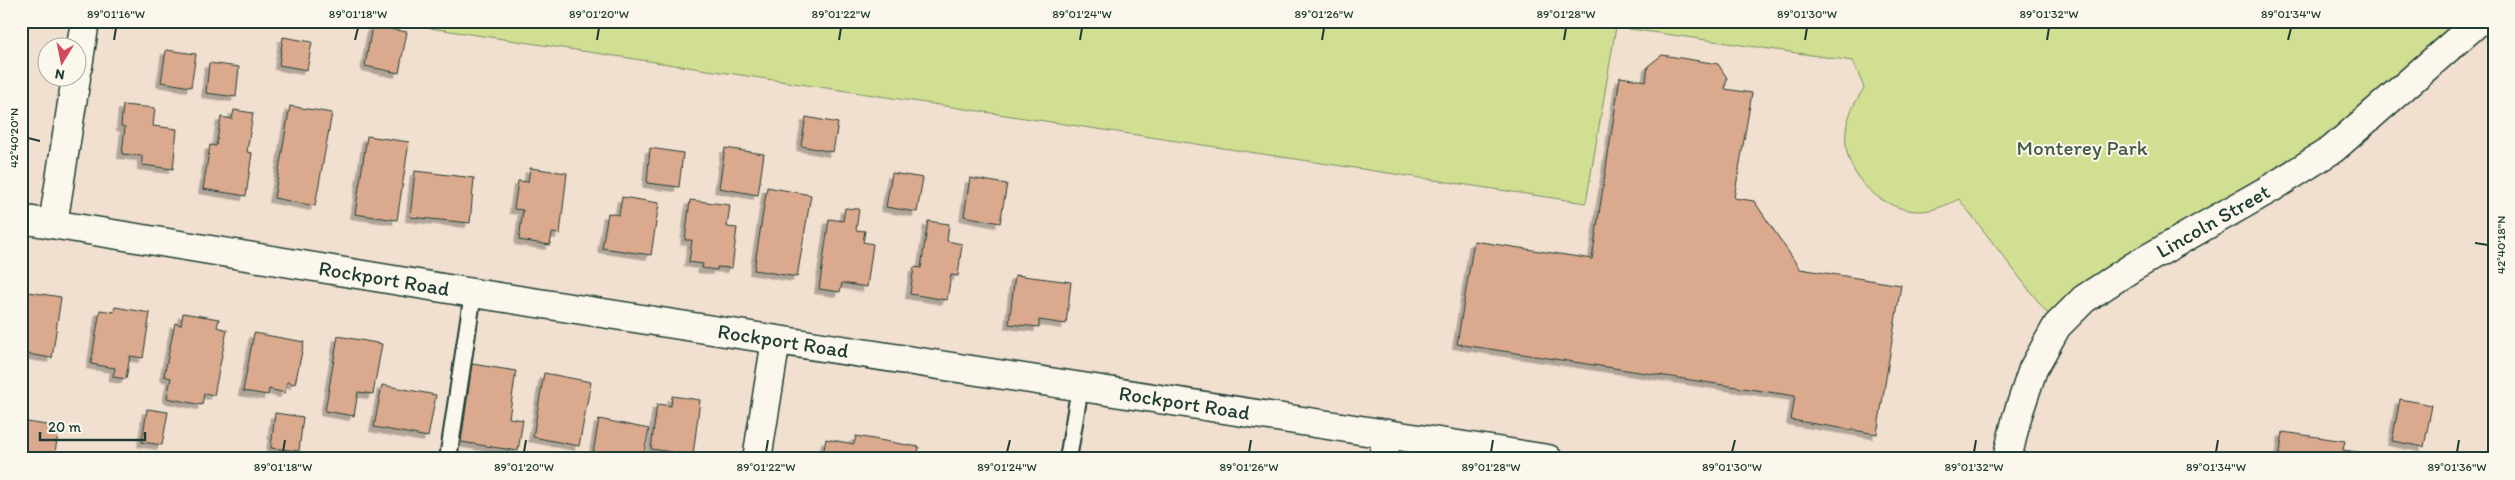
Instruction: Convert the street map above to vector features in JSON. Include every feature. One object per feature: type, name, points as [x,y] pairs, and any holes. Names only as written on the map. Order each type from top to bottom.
[{"type":"street","points":[[82,38],[84,21]]},
{"type":"street","name":"Lincoln Street","points":[[2007,459],[2016,417],[2033,369],[2057,326],[2084,299],[2133,267],[2333,149],[2411,83],[2479,21]]},
{"type":"street","points":[[53,224],[74,88]]},
{"type":"street","name":"Rockport Road","points":[[21,219],[473,293],[1080,388],[1385,446],[1548,459]]},
{"type":"street","points":[[756,459],[776,340]]},
{"type":"lane","points":[[448,459],[473,293]]},
{"type":"lane","points":[[1068,459],[1080,388]]},
{"type":"green space","name":"Monterey Park","points":[[384,21],[2479,21],[2411,83],[2057,326],[1959,199],[1927,211],[1915,211],[1887,203],[1864,185],[1855,173],[1849,160],[1846,145],[1848,119],[1864,88],[1853,61],[1616,27],[1586,203]]},
{"type":"building","points":[[372,26],[407,32],[399,73],[365,66]]},
{"type":"building","points":[[283,37],[312,42],[307,70],[279,65]]},
{"type":"building","points":[[166,50],[196,54],[191,87],[161,82]]},
{"type":"building","points":[[1662,55],[1718,64],[1727,78],[1725,89],[1752,93],[1734,198],[1754,201],[1800,269],[1901,285],[1877,434],[1791,420],[1795,396],[1457,344],[1474,241],[1592,259],[1620,77],[1646,81],[1648,66]]},
{"type":"building","points":[[209,63],[239,67],[236,97],[206,93]]},
{"type":"building","points":[[21,85],[29,87],[25,116],[21,115]]},
{"type":"building","points":[[123,105],[155,108],[153,126],[177,129],[173,169],[142,165],[142,156],[122,154],[125,127],[121,126]]},
{"type":"building","points":[[290,106],[332,113],[315,206],[274,198]]},
{"type":"building","points":[[234,110],[253,113],[247,152],[252,153],[246,196],[203,189],[210,145],[216,146],[221,117],[232,119]]},
{"type":"building","points":[[806,117],[838,123],[833,152],[801,146]]},
{"type":"building","points":[[367,136],[409,142],[397,220],[355,214]]},
{"type":"building","points":[[650,148],[683,153],[679,187],[647,183]]},
{"type":"building","points":[[725,148],[764,154],[758,195],[719,188]]},
{"type":"building","points":[[530,168],[567,173],[560,234],[552,233],[550,245],[519,240],[523,210],[514,209],[518,181],[528,182]]},
{"type":"building","points":[[415,171],[474,178],[470,223],[410,217]]},
{"type":"building","points":[[892,173],[923,178],[917,212],[886,207]]},
{"type":"building","points":[[970,178],[1007,184],[1000,223],[964,216]]},
{"type":"building","points":[[767,187],[811,195],[797,277],[754,270]]},
{"type":"building","points":[[622,197],[659,203],[651,255],[602,248],[608,213],[619,215]]},
{"type":"building","points":[[690,200],[730,205],[727,227],[737,228],[732,268],[717,267],[717,270],[702,268],[703,264],[689,262],[692,240],[685,240]]},
{"type":"building","points":[[845,208],[859,209],[856,230],[865,231],[863,242],[873,244],[867,287],[842,283],[840,292],[819,289],[829,219],[843,221]]},
{"type":"building","points":[[928,221],[949,224],[947,241],[962,244],[958,276],[951,275],[947,300],[910,294],[914,267],[921,268]]},
{"type":"building","points":[[1015,275],[1071,282],[1066,324],[1039,320],[1039,327],[1009,324]]},
{"type":"building","points":[[28,292],[61,297],[52,358],[21,353],[21,305],[22,301],[27,301]]},
{"type":"building","points":[[115,307],[150,313],[143,358],[130,356],[126,379],[113,377],[115,368],[91,364],[100,310],[114,312]]},
{"type":"building","points":[[183,313],[219,319],[217,327],[227,330],[214,395],[204,393],[202,405],[167,398],[171,378],[164,376],[175,323],[181,325]]},
{"type":"building","points":[[254,333],[304,342],[295,384],[287,382],[285,393],[269,389],[268,395],[243,391]]},
{"type":"building","points":[[338,336],[382,344],[373,394],[358,392],[354,416],[325,411]]},
{"type":"building","points":[[472,364],[516,371],[509,418],[523,420],[518,451],[461,442]]},
{"type":"building","points":[[544,373],[591,382],[579,446],[533,437]]},
{"type":"building","points":[[382,385],[436,395],[428,437],[374,427]]},
{"type":"building","points":[[672,396],[700,400],[693,455],[651,449],[657,404],[671,406]]},
{"type":"building","points":[[2400,399],[2432,405],[2424,447],[2392,441]]},
{"type":"building","points":[[147,409],[168,412],[162,445],[142,442]]},
{"type":"building","points":[[275,413],[303,417],[299,451],[271,448]]},
{"type":"building","points":[[599,419],[649,429],[643,459],[592,459]]},
{"type":"building","points":[[21,421],[59,427],[54,459],[21,459]]},
{"type":"building","points":[[2283,432],[2345,441],[2343,450],[2365,453],[2364,459],[2279,459]]},
{"type":"building","points":[[856,436],[919,447],[917,459],[822,459],[826,439],[854,444]]}]
